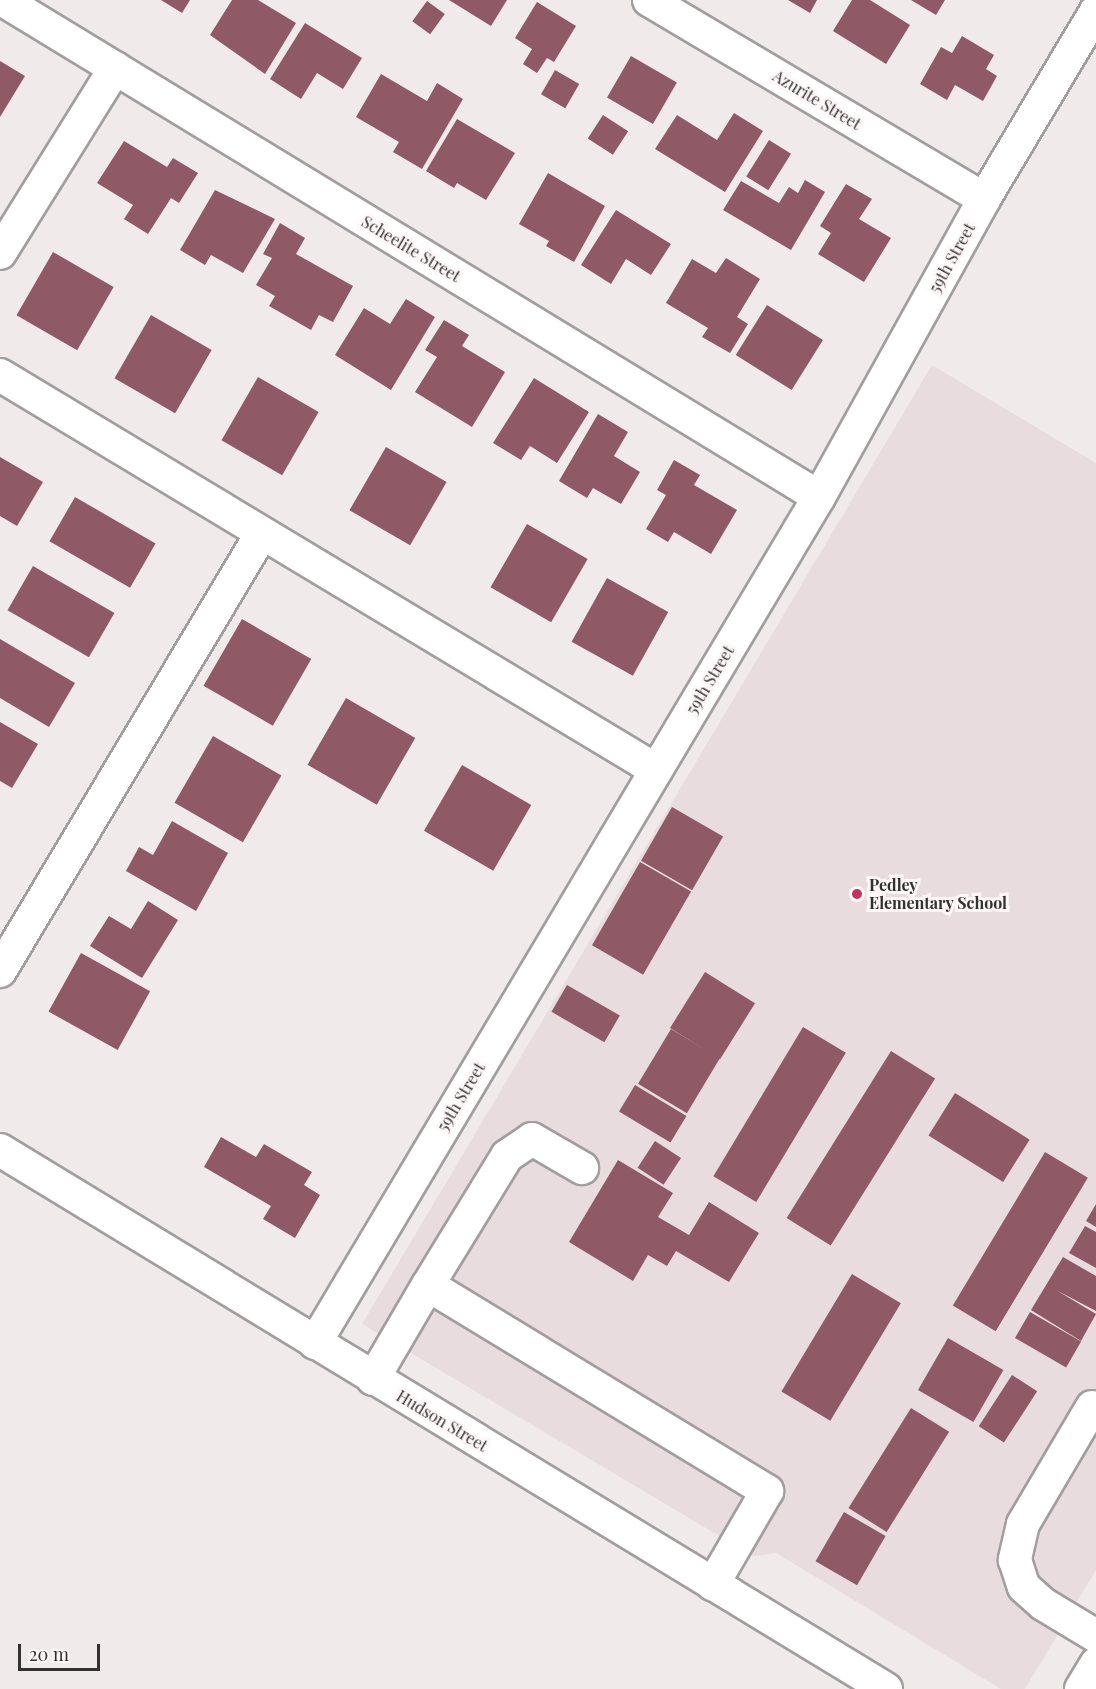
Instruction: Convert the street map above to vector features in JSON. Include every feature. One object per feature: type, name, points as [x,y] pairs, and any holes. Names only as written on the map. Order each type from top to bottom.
[{"type":"street","name":"Scheelite Street","points":[[3,0],[819,497]]},
{"type":"street","name":"Azurite Street","points":[[650,0],[984,199]]},
{"type":"street","name":"59th Street","points":[[315,1343],[819,497],[984,199],[1096,11]]},
{"type":"street","points":[[0,253],[115,68]]},
{"type":"street","points":[[0,375],[656,770]]},
{"type":"street","points":[[0,971],[262,533]]},
{"type":"street","points":[[373,1379],[507,1156],[531,1139],[582,1168]]},
{"type":"street","name":"Hudson Street","points":[[0,1150],[886,1689]]},
{"type":"street","points":[[428,1285],[767,1491],[713,1584]]},
{"type":"street","points":[[1095,1406],[1023,1524],[1015,1560],[1024,1587],[1043,1604],[1096,1636]]},
{"type":"street","points":[[1081,1689],[1096,1664]]},
{"type":"shaded area","name":"Pedley Elementary School","points":[[932,365],[1096,463],[1096,1570],[1025,1689],[1001,1689],[776,1553],[754,1556],[362,1324]]},
{"type":"building","points":[[161,0],[190,0],[182,13]]},
{"type":"building","points":[[232,0],[258,0],[296,23],[265,74],[210,35]]},
{"type":"building","points":[[449,0],[507,0],[491,26]]},
{"type":"building","points":[[788,0],[817,0],[810,13]]},
{"type":"building","points":[[852,0],[870,0],[910,25],[886,64],[833,31]]},
{"type":"building","points":[[911,0],[945,0],[936,15]]},
{"type":"building","points":[[427,1],[445,14],[430,34],[412,21]]},
{"type":"building","points":[[537,2],[576,26],[554,62],[547,58],[537,73],[523,64],[532,49],[515,38]]},
{"type":"building","points":[[305,23],[362,58],[343,89],[317,73],[301,99],[270,79]]},
{"type":"building","points":[[962,36],[994,55],[986,69],[997,76],[983,101],[955,85],[947,100],[920,84],[941,47],[952,53]]},
{"type":"building","points":[[631,56],[677,82],[653,124],[607,98]]},
{"type":"building","points":[[0,61],[25,76],[0,117]]},
{"type":"building","points":[[555,70],[579,84],[565,108],[541,94]]},
{"type":"building","points":[[381,74],[427,101],[437,83],[463,99],[422,169],[393,152],[399,142],[356,117]]},
{"type":"building","points":[[734,113],[763,131],[725,192],[655,149],[677,115],[717,140]]},
{"type":"building","points":[[603,115],[628,131],[613,155],[588,138]]},
{"type":"building","points":[[457,119],[515,153],[486,200],[457,183],[454,188],[426,171]]},
{"type":"building","points":[[769,140],[791,154],[768,190],[746,176]]},
{"type":"building","points":[[124,141],[167,167],[173,158],[198,173],[179,203],[171,198],[148,234],[124,219],[133,205],[97,183]]},
{"type":"building","points":[[548,173],[605,206],[574,262],[546,246],[549,241],[519,224]]},
{"type":"building","points":[[805,180],[825,192],[791,250],[723,210],[741,181],[779,203],[789,187],[798,193]]},
{"type":"building","points":[[846,184],[872,199],[859,219],[891,238],[864,282],[818,254],[831,233],[820,226]]},
{"type":"building","points":[[215,190],[275,219],[243,273],[211,255],[205,265],[180,250]]},
{"type":"building","points":[[616,210],[671,244],[651,275],[626,259],[611,284],[581,265]]},
{"type":"building","points":[[280,223],[305,238],[296,254],[353,286],[333,322],[319,315],[311,330],[269,306],[275,296],[256,285],[272,258],[263,254]]},
{"type":"building","points":[[53,252],[114,287],[77,350],[17,315]]},
{"type":"building","points":[[726,258],[760,279],[737,317],[748,324],[730,353],[702,337],[708,328],[666,303],[692,259],[716,273]]},
{"type":"building","points":[[406,299],[435,317],[391,390],[335,355],[364,308],[390,324]]},
{"type":"building","points":[[767,305],[823,340],[792,390],[736,355]]},
{"type":"building","points":[[151,315],[212,350],[175,413],[114,378]]},
{"type":"building","points":[[444,320],[469,335],[462,346],[505,372],[472,427],[415,392],[437,357],[425,350]]},
{"type":"building","points":[[258,377],[319,412],[282,475],[222,440]]},
{"type":"building","points":[[534,378],[589,412],[557,463],[530,446],[521,460],[493,443]]},
{"type":"building","points":[[598,414],[628,432],[614,456],[640,472],[621,504],[593,488],[587,498],[559,481]]},
{"type":"building","points":[[386,447],[447,482],[410,545],[350,510]]},
{"type":"building","points":[[0,457],[43,482],[17,526],[0,516]]},
{"type":"building","points":[[674,460],[700,475],[694,485],[737,510],[711,554],[674,532],[668,542],[646,529],[666,495],[657,490]]},
{"type":"building","points":[[75,497],[156,544],[130,588],[50,541]]},
{"type":"building","points":[[527,524],[588,559],[551,622],[490,587]]},
{"type":"building","points":[[33,566],[114,613],[89,657],[8,610]]},
{"type":"building","points":[[607,578],[668,612],[633,676],[572,642]]},
{"type":"building","points":[[242,619],[311,659],[273,726],[204,686]]},
{"type":"building","points":[[0,639],[75,683],[49,727],[0,698]]},
{"type":"building","points":[[346,698],[415,738],[377,805],[308,765]]},
{"type":"building","points":[[0,722],[38,744],[12,788],[0,781]]},
{"type":"building","points":[[213,736],[281,776],[243,842],[174,803]]},
{"type":"building","points":[[462,765],[531,805],[493,871],[424,831]]},
{"type":"building","points":[[672,807],[723,836],[692,890],[641,861]]},
{"type":"building","points":[[172,821],[228,853],[196,911],[126,871],[139,847],[153,855]]},
{"type":"building","points":[[640,862],[691,892],[643,975],[592,945]]},
{"type":"building","points":[[148,901],[178,920],[142,978],[90,946],[109,916],[131,929]]},
{"type":"building","points":[[81,953],[150,991],[118,1050],[49,1012]]},
{"type":"building","points":[[705,972],[755,1003],[720,1059],[670,1028]]},
{"type":"building","points":[[567,985],[620,1015],[604,1042],[552,1012]]},
{"type":"building","points":[[803,1027],[846,1053],[756,1202],[713,1176]]},
{"type":"building","points":[[671,1029],[720,1058],[687,1113],[638,1084]]},
{"type":"building","points":[[891,1051],[935,1079],[831,1246],[787,1218]]},
{"type":"building","points":[[635,1085],[686,1116],[670,1142],[619,1112]]},
{"type":"building","points":[[955,1093],[1030,1140],[1003,1182],[929,1135]]},
{"type":"building","points":[[221,1137],[256,1157],[264,1144],[312,1172],[304,1185],[320,1195],[295,1238],[263,1219],[271,1206],[204,1167]]},
{"type":"building","points":[[655,1141],[681,1158],[664,1185],[638,1168]]},
{"type":"building","points":[[1045,1152],[1088,1178],[996,1331],[953,1305]]},
{"type":"building","points":[[618,1160],[673,1193],[658,1217],[689,1235],[709,1202],[759,1233],[729,1282],[676,1251],[667,1266],[648,1255],[633,1281],[569,1242]]},
{"type":"building","points":[[1096,1204],[1096,1227],[1086,1221]]},
{"type":"building","points":[[1085,1226],[1096,1232],[1096,1268],[1069,1253]]},
{"type":"building","points":[[1063,1257],[1096,1276],[1096,1311],[1056,1290],[1096,1314],[1081,1341],[1031,1310]]},
{"type":"building","points":[[852,1274],[901,1303],[830,1421],[781,1391]]},
{"type":"building","points":[[1030,1312],[1081,1342],[1066,1367],[1015,1338]]},
{"type":"building","points":[[948,1338],[1003,1370],[973,1422],[918,1390]]},
{"type":"building","points":[[1012,1375],[1037,1391],[1004,1442],[979,1426]]},
{"type":"building","points":[[911,1408],[949,1432],[887,1532],[848,1508]]},
{"type":"building","points":[[844,1512],[886,1536],[857,1585],[816,1561]]},
{"type":"place","name":"Pedley Elementary School","points":[[857,894]]}]
